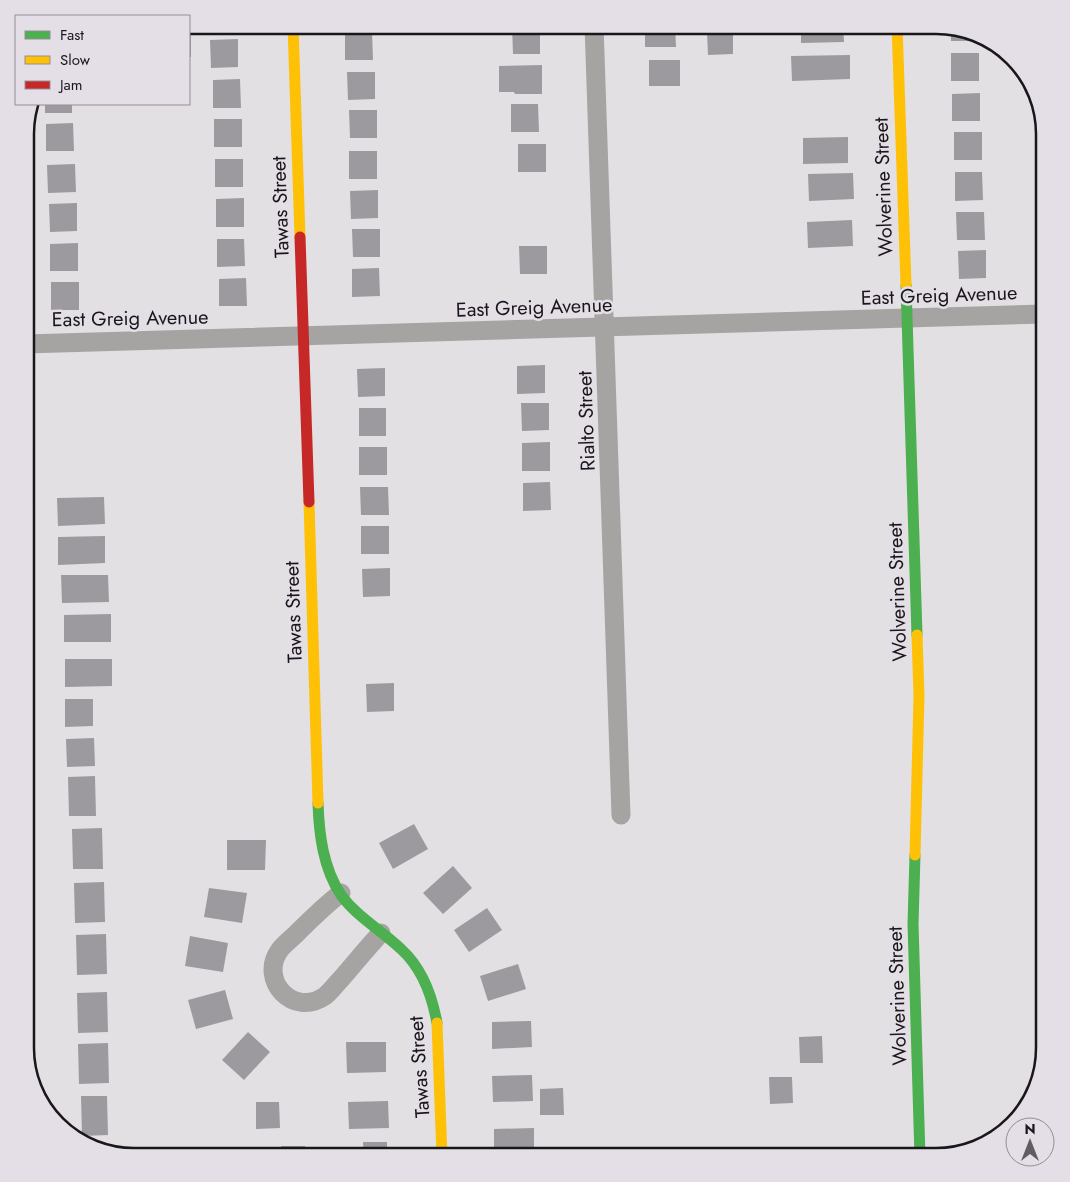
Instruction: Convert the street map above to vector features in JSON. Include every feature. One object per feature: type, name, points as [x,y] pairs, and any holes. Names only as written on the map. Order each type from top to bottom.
[{"type":"street","name":"Tawas Street","points":[[293,34],[319,825],[324,856],[341,894],[365,920],[410,957],[425,981],[431,996],[438,1034],[442,1148]]},
{"type":"street","name":"Rialto Street","points":[[594,34],[621,815]]},
{"type":"street","name":"Wolverine Street","points":[[897,34],[919,696],[913,924],[920,1148]]},
{"type":"street","name":"East Greig Avenue","points":[[34,344],[1036,314]]},
{"type":"street","points":[[341,894],[322,908],[279,951],[275,961],[275,979],[280,990],[286,996],[295,1002],[313,1002],[326,995],[381,933]]},
{"type":"building","points":[[190,34],[191,34],[190,57]]},
{"type":"building","points":[[345,34],[372,34],[373,60],[345,60]]},
{"type":"building","points":[[512,34],[540,34],[540,54],[513,54]]},
{"type":"building","points":[[645,34],[675,34],[676,47],[645,47]]},
{"type":"building","points":[[707,34],[733,34],[733,54],[708,55]]},
{"type":"building","points":[[801,34],[844,34],[844,42],[801,43]]},
{"type":"building","points":[[951,35],[974,41],[951,41]]},
{"type":"building","points":[[238,39],[238,67],[211,68],[210,40]]},
{"type":"building","points":[[951,53],[979,53],[979,81],[951,81]]},
{"type":"building","points":[[850,55],[850,79],[792,81],[791,56]]},
{"type":"building","points":[[649,60],[680,60],[680,86],[649,86]]},
{"type":"building","points":[[542,65],[542,94],[499,92],[499,66]]},
{"type":"building","points":[[347,72],[375,72],[375,99],[348,100]]},
{"type":"building","points":[[240,79],[241,108],[213,108],[213,80]]},
{"type":"building","points":[[980,93],[980,121],[952,121],[952,94]]},
{"type":"building","points":[[511,104],[538,104],[539,132],[511,132]]},
{"type":"building","points":[[45,105],[72,105],[72,113],[45,113]]},
{"type":"building","points":[[349,110],[377,110],[377,138],[350,138]]},
{"type":"building","points":[[214,119],[242,119],[242,147],[214,147]]},
{"type":"building","points":[[73,123],[74,151],[46,151],[46,124]]},
{"type":"building","points":[[954,132],[982,132],[982,160],[954,160]]},
{"type":"building","points":[[848,137],[848,163],[803,164],[803,138]]},
{"type":"building","points":[[518,144],[546,144],[546,172],[518,172]]},
{"type":"building","points":[[349,151],[377,151],[377,179],[349,179]]},
{"type":"building","points":[[215,159],[243,159],[243,187],[215,187]]},
{"type":"building","points":[[75,164],[76,192],[48,193],[47,165]]},
{"type":"building","points":[[955,172],[982,172],[983,200],[955,201]]},
{"type":"building","points":[[853,173],[854,199],[809,201],[808,174]]},
{"type":"building","points":[[378,190],[378,218],[351,219],[350,191]]},
{"type":"building","points":[[244,198],[244,227],[216,227],[216,199]]},
{"type":"building","points":[[77,203],[77,231],[50,232],[49,204]]},
{"type":"building","points":[[956,212],[984,212],[985,240],[957,240]]},
{"type":"building","points":[[852,220],[853,246],[808,248],[807,222]]},
{"type":"building","points":[[352,229],[380,229],[380,257],[353,257]]},
{"type":"building","points":[[217,239],[244,239],[245,266],[217,267]]},
{"type":"building","points":[[78,243],[78,271],[50,271],[50,244]]},
{"type":"building","points":[[519,246],[547,246],[547,274],[520,274]]},
{"type":"building","points":[[986,250],[986,278],[959,279],[958,251]]},
{"type":"building","points":[[379,268],[380,296],[352,297],[352,269]]},
{"type":"building","points":[[246,278],[247,306],[219,306],[219,279]]},
{"type":"building","points":[[51,282],[79,282],[79,310],[51,310]]},
{"type":"building","points":[[545,365],[545,393],[517,394],[517,366]]},
{"type":"building","points":[[385,368],[385,396],[358,397],[357,369]]},
{"type":"building","points":[[521,403],[549,403],[549,430],[522,431]]},
{"type":"building","points":[[359,408],[386,408],[386,436],[359,436]]},
{"type":"building","points":[[550,442],[550,471],[522,471],[522,443]]},
{"type":"building","points":[[359,447],[387,447],[387,475],[359,475]]},
{"type":"building","points":[[550,482],[551,510],[523,511],[523,483]]},
{"type":"building","points":[[360,487],[388,487],[389,515],[361,515]]},
{"type":"building","points":[[104,497],[105,524],[58,526],[57,498]]},
{"type":"building","points":[[361,526],[389,526],[389,554],[361,554]]},
{"type":"building","points":[[105,536],[105,563],[58,565],[58,537]]},
{"type":"building","points":[[390,568],[390,596],[363,597],[362,569]]},
{"type":"building","points":[[61,575],[108,575],[109,602],[62,603]]},
{"type":"building","points":[[111,614],[111,642],[64,642],[64,615]]},
{"type":"building","points":[[65,659],[112,659],[112,686],[65,687]]},
{"type":"building","points":[[394,683],[394,711],[367,712],[366,684]]},
{"type":"building","points":[[65,699],[93,699],[93,726],[65,727]]},
{"type":"building","points":[[94,738],[95,766],[67,767],[66,739]]},
{"type":"building","points":[[95,776],[96,816],[69,816],[68,777]]},
{"type":"building","points":[[414,824],[428,849],[393,869],[379,843]]},
{"type":"building","points":[[102,828],[103,869],[73,869],[72,829]]},
{"type":"building","points":[[227,840],[266,840],[265,870],[227,870]]},
{"type":"building","points":[[453,866],[472,888],[443,914],[423,893]]},
{"type":"building","points":[[104,882],[105,922],[75,923],[74,883]]},
{"type":"building","points":[[209,888],[247,893],[242,923],[204,917]]},
{"type":"building","points":[[487,908],[502,930],[469,952],[454,930]]},
{"type":"building","points":[[106,934],[107,974],[77,975],[76,935]]},
{"type":"building","points":[[190,936],[228,943],[223,972],[185,966]]},
{"type":"building","points":[[518,964],[526,989],[488,1001],[480,976]]},
{"type":"building","points":[[225,990],[233,1019],[196,1029],[188,1000]]},
{"type":"building","points":[[107,992],[108,1032],[78,1033],[77,993]]},
{"type":"building","points":[[531,1021],[532,1047],[492,1049],[492,1022]]},
{"type":"building","points":[[248,1032],[270,1052],[244,1080],[222,1060]]},
{"type":"building","points":[[822,1036],[823,1063],[800,1063],[799,1037]]},
{"type":"building","points":[[346,1042],[386,1042],[386,1072],[347,1073]]},
{"type":"building","points":[[108,1043],[109,1083],[79,1084],[78,1044]]},
{"type":"building","points":[[532,1075],[533,1101],[493,1102],[492,1076]]},
{"type":"building","points":[[769,1077],[792,1077],[793,1103],[770,1104]]},
{"type":"building","points":[[563,1088],[564,1115],[540,1115],[540,1089]]},
{"type":"building","points":[[81,1096],[107,1096],[108,1135],[86,1136],[82,1134]]},
{"type":"building","points":[[388,1101],[389,1128],[349,1129],[348,1102]]},
{"type":"building","points":[[256,1102],[279,1102],[280,1128],[256,1129]]},
{"type":"building","points":[[534,1128],[534,1148],[494,1148],[494,1129]]},
{"type":"building","points":[[363,1142],[387,1142],[387,1148],[363,1148]]},
{"type":"building","points":[[281,1146],[305,1146],[305,1148],[281,1148]]},
{"type":"traffic: fast","points":[[906,285],[917,635]]},
{"type":"traffic: fast","points":[[318,803],[319,827],[323,850],[335,885],[347,903],[401,949],[415,965],[429,992],[437,1023]]},
{"type":"traffic: fast","points":[[915,855],[913,924],[920,1148]]},
{"type":"traffic: slow","points":[[293,34],[300,237]]},
{"type":"traffic: slow","points":[[897,34],[906,285]]},
{"type":"traffic: slow","points":[[309,502],[318,803]]},
{"type":"traffic: slow","points":[[915,855],[919,696],[917,635]]},
{"type":"traffic: slow","points":[[437,1023],[442,1148]]},
{"type":"traffic: jam","points":[[300,237],[309,502]]}]
